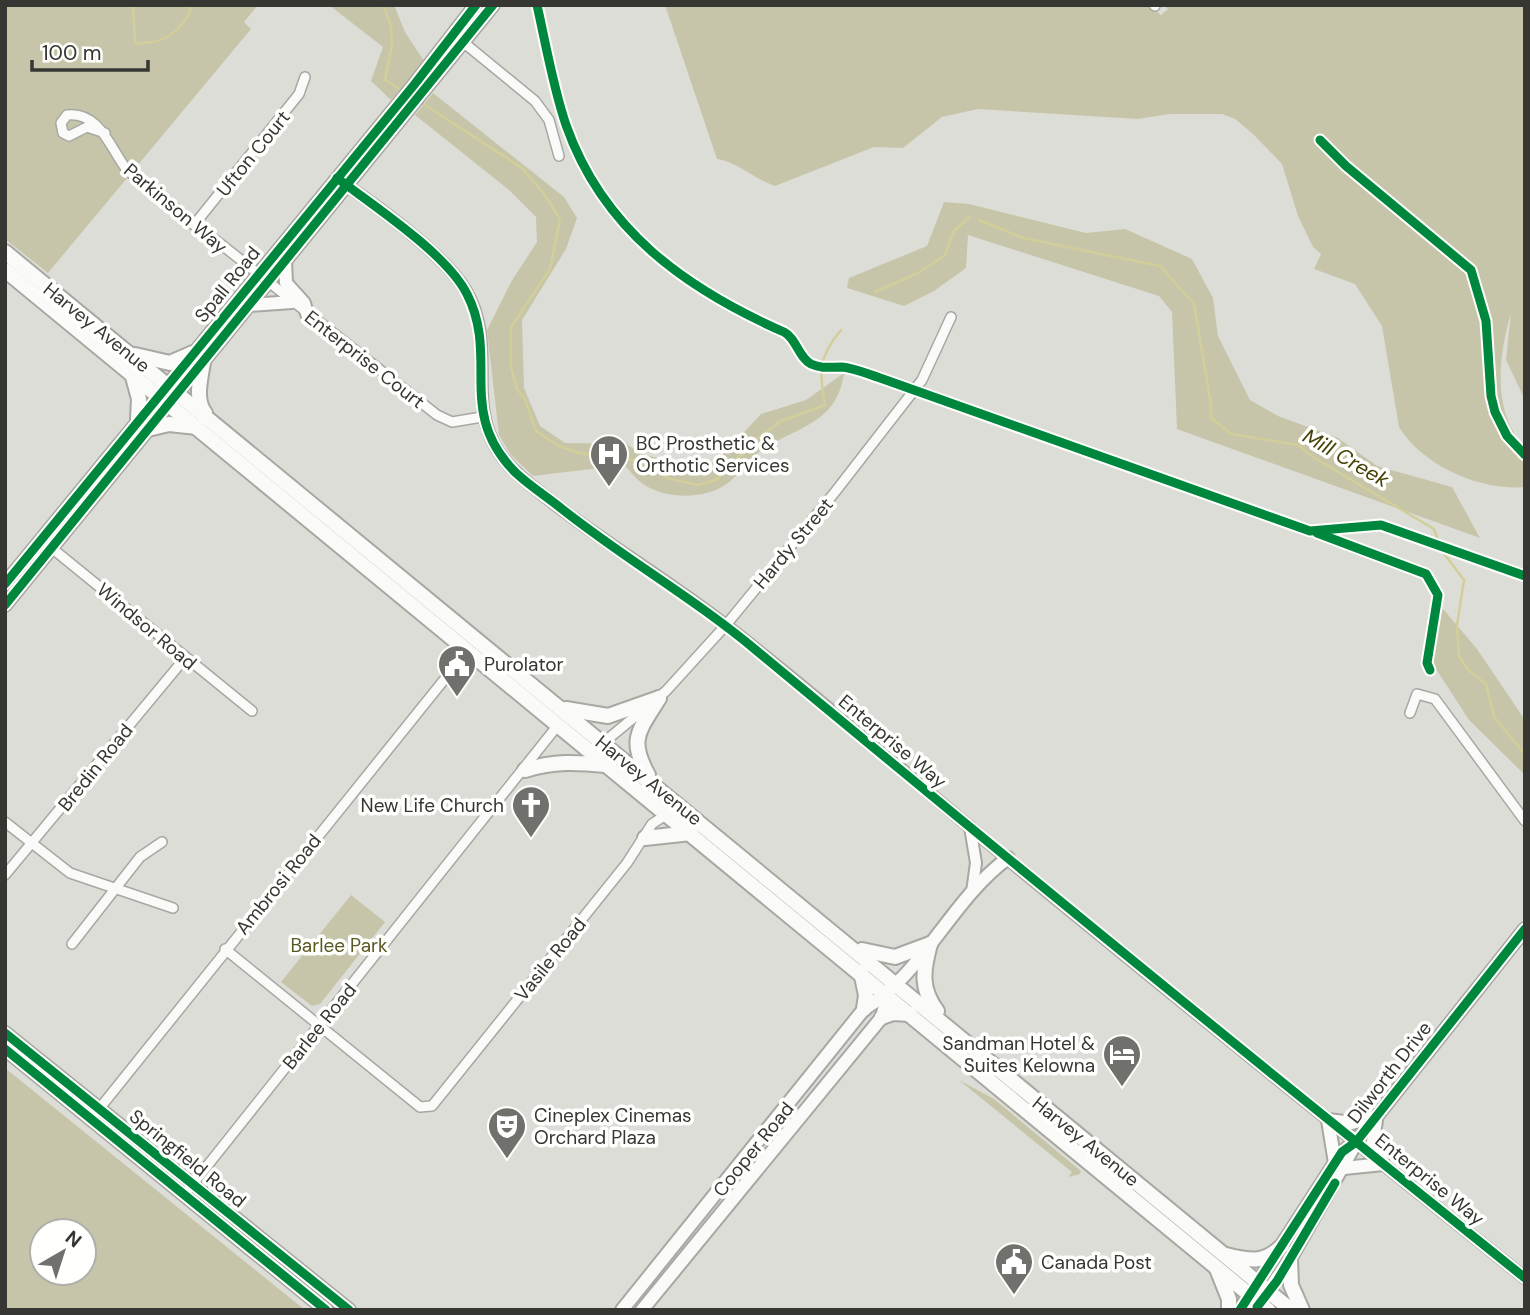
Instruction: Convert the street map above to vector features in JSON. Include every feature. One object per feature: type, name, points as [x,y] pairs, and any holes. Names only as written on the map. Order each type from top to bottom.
[{"type":"highway","name":"Harvey Avenue","points":[[5,253],[131,354],[197,426],[667,814]]},
{"type":"highway","name":"Harvey Avenue","points":[[5,270],[132,373],[211,419],[652,783],[698,830],[861,972],[893,989],[948,1026],[1122,1169],[1260,1299],[1291,1310]]},
{"type":"highway","points":[[131,354],[170,363],[198,358],[201,407],[211,419]]},
{"type":"highway","points":[[132,373],[143,424],[197,426]]},
{"type":"highway","points":[[468,650],[479,649],[499,656]]},
{"type":"highway","points":[[561,708],[608,716],[659,698]]},
{"type":"highway","points":[[652,783],[637,755],[635,740],[659,698]]},
{"type":"highway","points":[[571,735],[589,743],[603,743]]},
{"type":"highway","points":[[525,770],[566,761],[607,766]]},
{"type":"highway","points":[[667,814],[682,815],[698,830]]},
{"type":"highway","name":"Harvey Avenue","points":[[698,830],[854,948],[893,989],[910,1014],[1099,1170],[1219,1261]]},
{"type":"highway","points":[[645,838],[698,830]]},
{"type":"highway","points":[[854,948],[875,955],[895,957],[930,944]]},
{"type":"highway","points":[[930,944],[923,980],[927,999],[948,1026]]},
{"type":"highway","points":[[861,972],[866,995],[864,1009]]},
{"type":"highway","points":[[882,1017],[893,1013],[910,1014]]},
{"type":"highway","points":[[1099,1170],[1122,1169]]},
{"type":"highway","points":[[1229,1310],[1230,1299],[1219,1261],[1258,1261],[1273,1255],[1282,1246]]},
{"type":"highway","points":[[1290,1259],[1292,1285],[1302,1310]]},
{"type":"main road","name":"Spall Road","points":[[418,90],[476,5]]},
{"type":"main road","name":"Spall Road","points":[[5,605],[46,544],[143,424],[198,358],[249,305],[343,182],[418,90],[494,5]]},
{"type":"main road","name":"Spall Road","points":[[198,358],[256,274],[343,182]]},
{"type":"main road","points":[[285,261],[286,283],[304,303],[307,314]]},
{"type":"main road","points":[[249,305],[292,303]]},
{"type":"main road","name":"Spall Road","points":[[5,584],[46,544]]},
{"type":"main road","name":"Cooper Road","points":[[622,1310],[864,1009],[893,989],[972,892],[1007,858]]},
{"type":"main road","name":"Dilworth Drive","points":[[1240,1310],[1260,1299],[1290,1259],[1340,1166],[1342,1152],[1356,1142],[1525,929]]},
{"type":"main road","name":"Cooper Road","points":[[642,1310],[882,1017],[893,989]]},
{"type":"main road","name":"Springfield Road","points":[[5,1033],[349,1310]]},
{"type":"main road","name":"Springfield Road","points":[[5,1049],[326,1310]]},
{"type":"main road","points":[[1377,1116],[1373,1141],[1382,1164],[1340,1166],[1328,1120],[1352,1123],[1377,1116]]},
{"type":"main road","name":"Dilworth Drive","points":[[1260,1299],[1282,1246],[1340,1166]]},
{"type":"street","points":[[463,42],[535,101],[549,120],[559,156]]},
{"type":"street","name":"Ufton Court","points":[[194,225],[299,94],[305,77]]},
{"type":"street","name":"Parkinson Way","points":[[105,133],[87,127],[69,136],[63,133],[61,122],[68,115],[79,115],[105,133],[127,170],[256,274]]},
{"type":"street","name":"Enterprise Way","points":[[343,182],[445,264],[466,291],[478,322],[482,417],[493,445],[516,473],[592,533],[726,625],[1007,858],[1525,1278]]},
{"type":"street","name":"Enterprise Court","points":[[256,274],[269,281],[292,303],[437,415],[452,422],[482,417]]},
{"type":"street","name":"Hardy Street","points":[[603,743],[659,698],[726,625],[896,417],[932,362],[951,317]]},
{"type":"street","name":"Windsor Road","points":[[46,544],[252,711]]},
{"type":"street","name":"Ambrosi Road","points":[[91,1119],[468,650]]},
{"type":"street","name":"Bredin Road","points":[[5,875],[185,658]]},
{"type":"street","points":[[1410,713],[1417,694],[1435,699],[1525,821]]},
{"type":"street","name":"Barlee Road","points":[[184,1195],[525,770],[558,725]]},
{"type":"street","name":"Vasile Road","points":[[318,1025],[421,1107],[432,1106],[645,838],[652,824],[667,814]]},
{"type":"street","points":[[5,822],[70,873],[173,908]]},
{"type":"street","points":[[970,827],[976,863],[972,892]]},
{"type":"street","points":[[72,944],[141,858],[162,842]]},
{"type":"street","points":[[225,949],[318,1025]]},
{"type":"green space","points":[[5,5],[258,5],[244,22],[251,29],[48,273],[5,239]]},
{"type":"green space","points":[[329,5],[394,5],[405,32],[424,61],[391,100],[371,81],[383,47]]},
{"type":"green space","points":[[665,5],[1149,5],[1161,15],[1168,9],[1163,5],[1525,5],[1525,400],[1506,360],[1511,313],[1503,348],[1501,384],[1507,418],[1514,434],[1525,448],[1525,487],[1490,485],[1454,473],[1422,453],[1409,441],[1399,427],[1382,326],[1355,284],[1314,269],[1321,254],[1313,247],[1298,216],[1282,164],[1235,119],[1222,114],[1170,114],[1138,119],[978,109],[942,117],[903,148],[874,147],[775,186],[717,159]]},
{"type":"green space","points":[[433,93],[564,197],[577,218],[566,249],[522,320],[524,388],[540,426],[565,443],[626,444],[643,454],[675,463],[687,472],[718,460],[761,414],[806,400],[844,373],[833,404],[813,422],[759,452],[725,485],[706,493],[684,496],[662,493],[643,484],[624,465],[533,476],[511,455],[499,435],[487,330],[511,282],[537,242],[536,217],[509,190],[415,115]]},
{"type":"green space","points":[[944,202],[969,204],[1086,233],[1125,229],[1192,259],[1213,298],[1218,336],[1250,400],[1278,416],[1338,438],[1377,466],[1452,487],[1480,538],[1177,429],[1172,312],[1159,296],[968,235],[966,268],[934,291],[904,306],[847,288],[849,278],[927,246]]},
{"type":"green space","points":[[1433,610],[1444,610],[1477,649],[1525,720],[1525,775],[1469,720],[1427,655]]},
{"type":"green space","name":"Barlee Park","points":[[351,895],[385,922],[320,1004],[312,1006],[281,982]]},
{"type":"green space","points":[[5,1068],[305,1310],[5,1310]]},
{"type":"green space","points":[[959,1080],[994,1099],[1081,1171],[1080,1174],[1068,1177],[1072,1172]]},
{"type":"waterway","name":"Mill Creek","points":[[133,5],[135,43],[155,42],[171,35],[183,23],[193,5]]},
{"type":"waterway","name":"Mill Creek","points":[[383,5],[391,26],[392,45],[385,80],[405,92]]},
{"type":"waterway","name":"Mill Creek","points":[[419,101],[522,168],[545,195],[560,220],[550,269],[511,327],[511,367],[517,389],[525,399],[536,431],[557,445],[579,453],[642,461],[667,478],[698,485],[716,480],[758,438],[781,421],[825,405],[822,365],[828,348],[841,330]]},
{"type":"waterway","name":"Mill Creek","points":[[875,292],[918,273],[945,255],[954,231],[970,217]]},
{"type":"waterway","name":"Mill Creek","points":[[979,220],[1023,238],[1160,266],[1194,304],[1211,418],[1231,434],[1298,445],[1313,457],[1434,529],[1442,551],[1464,580],[1457,625],[1459,656],[1468,670],[1486,684],[1494,717],[1525,754]]},
{"type":"cycle path","points":[[5,584],[414,85],[476,5]]},
{"type":"cycle path","points":[[5,605],[493,5]]},
{"type":"cycle path","points":[[537,5],[553,81],[566,125],[582,162],[602,196],[625,225],[652,252],[714,296],[784,332],[811,364],[862,372],[1310,531],[1381,525],[1525,576]]},
{"type":"cycle path","points":[[1320,140],[1346,166],[1471,270],[1486,321],[1491,396],[1495,412],[1507,436],[1525,455]]},
{"type":"cycle path","points":[[337,178],[427,247],[457,279],[467,294],[476,318],[480,341],[482,407],[487,428],[498,450],[516,473],[586,527],[733,632],[1525,1278]]},
{"type":"cycle path","points":[[1317,533],[1426,574],[1438,595],[1427,663],[1430,670]]},
{"type":"cycle path","points":[[1240,1310],[1342,1152],[1356,1142],[1525,929]]},
{"type":"cycle path","points":[[5,1033],[349,1310]]},
{"type":"cycle path","points":[[5,1049],[326,1310]]},
{"type":"cycle path","points":[[1257,1307],[1277,1281],[1335,1183]]},
{"type":"place","name":"BC Prosthetic & Orthotic Services","points":[[609,488]]},
{"type":"place","name":"Purolator","points":[[457,698]]},
{"type":"place","name":"New Life Church","points":[[531,839]]},
{"type":"place","name":"Sandman Hotel & Suites Kelowna","points":[[1122,1088]]},
{"type":"place","name":"Cineplex Cinemas Orchard Plaza","points":[[507,1160]]},
{"type":"place","name":"Canada Post","points":[[1014,1296]]}]
